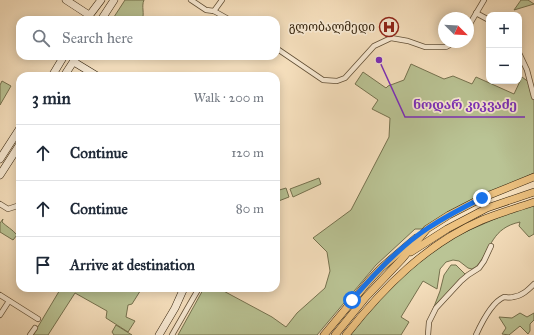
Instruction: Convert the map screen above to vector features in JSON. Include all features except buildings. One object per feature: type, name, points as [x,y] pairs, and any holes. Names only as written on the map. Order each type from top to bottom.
[{"type":"main road","points":[[66,0],[87,16],[101,0]]},
{"type":"main road","points":[[104,16],[114,0]]},
{"type":"main road","points":[[54,72],[62,60]]},
{"type":"main road","points":[[67,72],[75,60]]},
{"type":"main road","points":[[77,60],[92,72]]},
{"type":"main road","points":[[0,159],[16,134]]},
{"type":"main road","points":[[0,175],[16,150]]},
{"type":"main road","points":[[326,334],[381,268],[426,229],[482,198],[534,177]]},
{"type":"main road","points":[[402,259],[421,244],[487,208],[534,192]]},
{"type":"main road","points":[[347,335],[380,294],[398,276],[436,246],[481,221],[534,202]]},
{"type":"main road","points":[[335,335],[366,298],[402,259],[426,229]]},
{"type":"main road","points":[[158,335],[175,308],[182,292]]},
{"type":"main road","points":[[326,334],[359,302],[366,298]]},
{"type":"street","points":[[191,0],[206,10],[214,11],[223,16]]},
{"type":"street","points":[[214,11],[222,0]]},
{"type":"street","points":[[474,16],[484,0]]},
{"type":"street","points":[[476,13],[486,18]]},
{"type":"street","points":[[280,51],[323,80],[338,81],[345,78],[374,46],[391,38],[408,40],[425,48],[438,48]]},
{"type":"street","points":[[522,59],[527,70],[534,97]]},
{"type":"street","points":[[0,204],[8,209],[16,206]]},
{"type":"street","points":[[428,335],[429,322],[436,308],[461,281],[479,268],[491,246]]},
{"type":"street","points":[[476,335],[486,316],[504,297],[518,296],[534,284]]},
{"type":"street","points":[[172,335],[197,292]]},
{"type":"street","points":[[0,295],[38,319]]},
{"type":"street","points":[[0,315],[9,301]]},
{"type":"street","points":[[30,335],[35,328]]},
{"type":"green space","points":[[125,0],[144,0],[143,16],[115,16]]},
{"type":"green space","points":[[521,0],[528,0],[534,4],[514,10]]},
{"type":"green space","points":[[411,64],[444,79],[453,76],[472,84],[476,77],[486,81],[486,84],[492,84],[514,94],[519,84],[522,84],[522,77],[530,83],[534,97],[534,173],[482,198],[427,229],[415,229],[376,265],[317,335],[178,335],[202,292],[225,292],[272,317],[286,327],[297,313],[325,288],[330,271],[327,252],[313,238],[351,210],[389,137],[390,118],[372,109],[378,100],[355,84],[363,72],[386,88],[404,80]]},
{"type":"green space","points":[[2,81],[11,86],[0,105],[0,85]]},
{"type":"green space","points":[[319,178],[321,184],[293,197],[290,189]]},
{"type":"green space","points":[[286,188],[289,197],[280,200],[280,190]]},
{"type":"green space","points":[[534,204],[534,234],[529,237],[519,226],[520,222],[511,225],[498,234],[477,266],[472,269],[468,268],[459,261],[453,260],[446,262],[440,269],[437,289],[423,281],[401,317],[409,322],[401,335],[350,335],[365,315],[417,262],[458,235],[511,212]]},
{"type":"green space","points":[[3,219],[2,222],[16,234],[13,240],[0,232],[0,223]]},
{"type":"green space","points":[[451,265],[456,265],[466,275],[438,302],[432,312],[444,275]]},
{"type":"green space","points":[[59,292],[140,292],[132,304],[128,305],[126,317],[135,321],[128,332],[106,318],[107,311],[75,293],[48,335],[33,335]]},
{"type":"green space","points":[[520,313],[527,317],[534,313],[534,320],[530,324],[530,331],[528,334],[520,326],[509,335],[502,334],[506,328],[499,317],[512,318]]},
{"type":"green space","points":[[116,325],[132,335],[114,335],[112,332]]},
{"type":"place","name":"გლობალმედი","points":[[389,27]]},
{"type":"place","name":"ნოდარ კიკვაძე","points":[[379,60]]},
{"type":"route","points":[[352,300],[381,268],[426,229],[482,198]]}]
